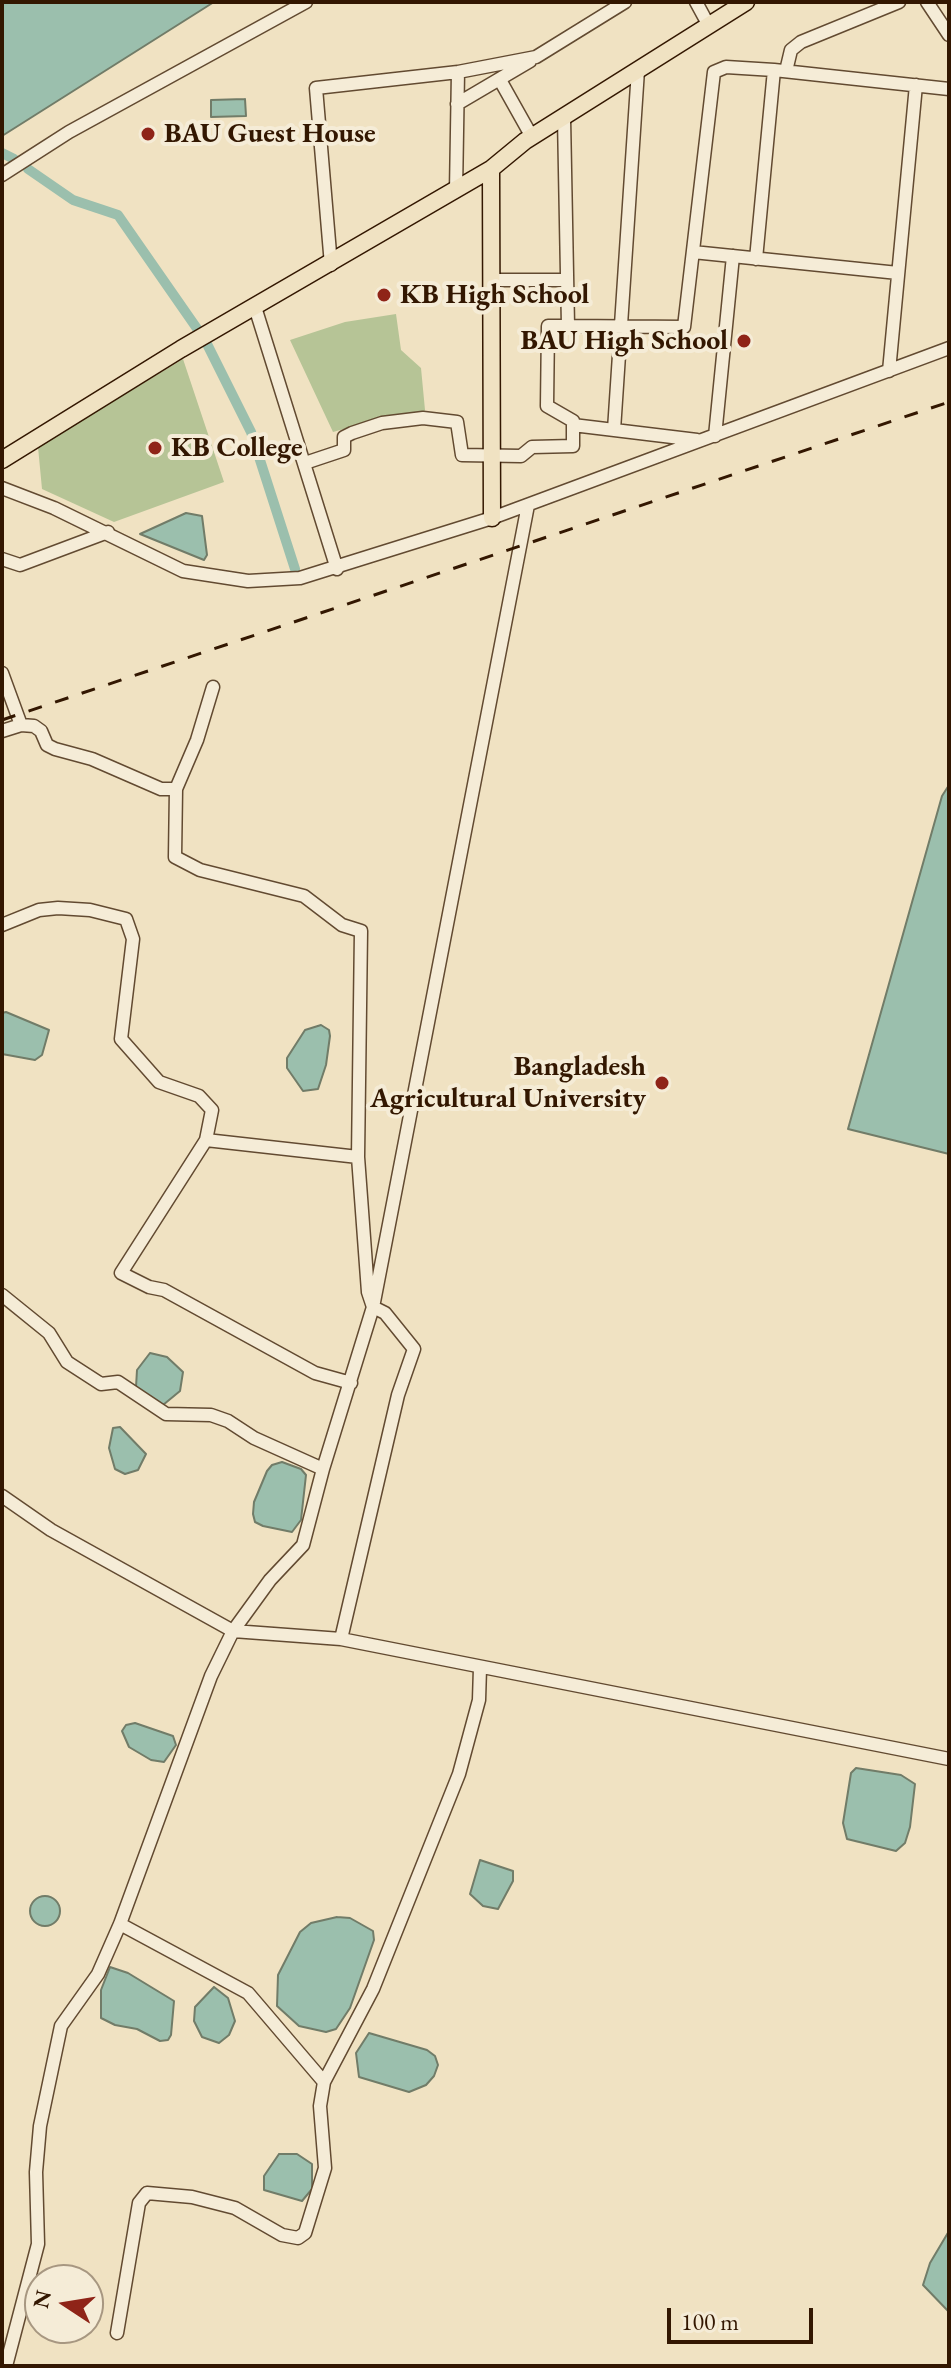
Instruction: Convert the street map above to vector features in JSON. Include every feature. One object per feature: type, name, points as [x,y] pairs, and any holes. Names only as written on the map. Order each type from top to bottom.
[{"type":"main road","points":[[2,460],[255,307],[456,191],[532,137],[746,2]]},
{"type":"main road","points":[[491,169],[492,518]]},
{"type":"street","points":[[2,175],[69,132],[306,2]]},
{"type":"street","points":[[457,104],[625,2]]},
{"type":"street","points":[[696,2],[708,24]]},
{"type":"street","points":[[756,259],[780,70],[791,50],[801,42],[899,2]]},
{"type":"street","points":[[927,2],[945,20],[949,35]]},
{"type":"street","points":[[331,265],[316,88],[458,72],[536,57]]},
{"type":"street","points":[[305,463],[344,450],[344,437],[352,433],[382,423],[423,418],[457,422],[462,455],[521,456],[532,447],[573,446],[573,421],[547,406],[548,326],[684,327],[714,72],[726,67],[780,70],[949,89]]},
{"type":"street","points":[[614,430],[638,70]]},
{"type":"street","points":[[456,191],[458,72]]},
{"type":"street","points":[[500,80],[532,137]]},
{"type":"street","points":[[889,371],[916,85]]},
{"type":"street","points":[[564,118],[568,326]]},
{"type":"street","points":[[693,252],[898,273]]},
{"type":"street","points":[[708,438],[733,256]]},
{"type":"street","points":[[492,280],[567,280]]},
{"type":"street","points":[[255,307],[337,569]]},
{"type":"street","points":[[2,488],[108,532],[166,564],[201,575],[271,582],[337,569],[492,518],[949,347]]},
{"type":"street","points":[[573,425],[708,438]]},
{"type":"street","points":[[6,2366],[38,2244],[36,2172],[40,2126],[61,2026],[98,1974],[120,1924],[211,1676],[233,1631],[270,1580],[303,1545],[373,1307],[528,505]]},
{"type":"street","points":[[2,559],[20,565],[108,532]]},
{"type":"street","points":[[2,673],[21,725]]},
{"type":"street","points":[[213,687],[197,740],[176,789],[175,857],[200,870],[304,896],[342,925],[361,931],[358,1157],[368,1292],[373,1307],[385,1313],[414,1349],[398,1395],[341,1639]]},
{"type":"street","points":[[2,731],[21,725],[41,731],[47,745],[55,749],[92,759],[161,789],[176,789]]},
{"type":"street","points":[[2,925],[39,910],[58,908],[90,910],[126,919],[133,939],[121,1039],[159,1082],[199,1096],[212,1110],[206,1140],[121,1273],[164,1290],[315,1373],[351,1383]]},
{"type":"street","points":[[206,1140],[358,1157]]},
{"type":"street","points":[[2,1295],[49,1333],[67,1362],[101,1384],[118,1382],[166,1414],[211,1415],[228,1421],[254,1438],[323,1469]]},
{"type":"street","points":[[2,1496],[51,1530],[233,1631],[341,1639],[949,1759]]},
{"type":"street","points":[[117,2333],[139,2203],[147,2193],[192,2197],[235,2208],[282,2235],[298,2238],[305,2233],[325,2168],[320,2106],[324,2082],[373,1989],[459,1774],[479,1700],[480,1668]]},
{"type":"street","points":[[120,1924],[248,1993],[324,2082]]},
{"type":"shaded area","points":[[2,2],[214,2],[2,136]]},
{"type":"shaded area","points":[[245,99],[246,116],[211,117],[211,100]]},
{"type":"shaded area","points":[[396,314],[401,350],[421,368],[425,410],[421,416],[365,423],[333,432],[290,340],[345,322]]},
{"type":"shaded area","points":[[183,359],[224,482],[114,522],[42,489],[38,447]]},
{"type":"shaded area","points":[[186,513],[202,516],[207,555],[204,560],[140,534]]},
{"type":"shaded area","points":[[949,785],[949,1154],[848,1129],[942,796]]},
{"type":"shaded area","points":[[2,1013],[49,1030],[42,1055],[35,1060],[2,1054]]},
{"type":"shaded area","points":[[321,1025],[329,1030],[330,1036],[326,1065],[318,1089],[303,1091],[287,1068],[287,1058],[305,1030]]},
{"type":"shaded area","points":[[150,1353],[167,1357],[183,1372],[180,1391],[163,1405],[136,1387],[137,1370]]},
{"type":"shaded area","points":[[120,1427],[146,1454],[138,1470],[125,1474],[115,1469],[109,1448],[113,1428]]},
{"type":"shaded area","points":[[282,1462],[301,1469],[306,1475],[301,1520],[292,1532],[263,1526],[255,1522],[253,1514],[254,1502],[267,1471],[272,1465]]},
{"type":"shaded area","points":[[135,1723],[173,1736],[176,1745],[164,1762],[151,1760],[129,1747],[122,1731],[126,1725]]},
{"type":"shaded area","points":[[856,1768],[901,1775],[915,1784],[910,1827],[905,1843],[896,1851],[847,1839],[843,1823],[851,1773]]},
{"type":"shaded area","points":[[480,1860],[513,1871],[513,1881],[498,1909],[483,1906],[470,1894]]},
{"type":"shaded area","points":[[45,1896],[56,1900],[60,1911],[56,1922],[45,1926],[34,1922],[30,1911],[34,1900]]},
{"type":"shaded area","points":[[337,1917],[350,1918],[373,1931],[374,1940],[350,2008],[336,2029],[326,2032],[299,2026],[277,2006],[278,1975],[300,1932],[311,1923]]},
{"type":"shaded area","points":[[110,1967],[128,1973],[174,2001],[168,2040],[160,2041],[137,2029],[115,2025],[101,2018],[101,1990]]},
{"type":"shaded area","points":[[214,1987],[228,1998],[235,2021],[229,2035],[219,2043],[202,2037],[194,2021],[195,2007]]},
{"type":"shaded area","points":[[369,2033],[427,2050],[435,2056],[438,2065],[434,2076],[426,2085],[409,2092],[359,2077],[356,2053]]},
{"type":"shaded area","points":[[279,2154],[297,2154],[312,2164],[312,2189],[302,2201],[264,2190],[264,2176]]},
{"type":"shaded area","points":[[949,2231],[949,2312],[923,2285],[930,2263]]},
{"type":"waterway","points":[[2,153],[14,159]]},
{"type":"waterway","points":[[28,169],[73,200],[118,215],[198,330]]},
{"type":"waterway","points":[[205,340],[251,432],[295,569]]},
{"type":"railway","points":[[2,720],[949,402]]},
{"type":"place","name":"BAU Guest House","points":[[148,134]]},
{"type":"place","name":"KB High School","points":[[384,295]]},
{"type":"place","name":"BAU High School","points":[[744,341]]},
{"type":"place","name":"KB College","points":[[155,448]]},
{"type":"place","name":"Bangladesh Agricultural University","points":[[662,1083]]}]
